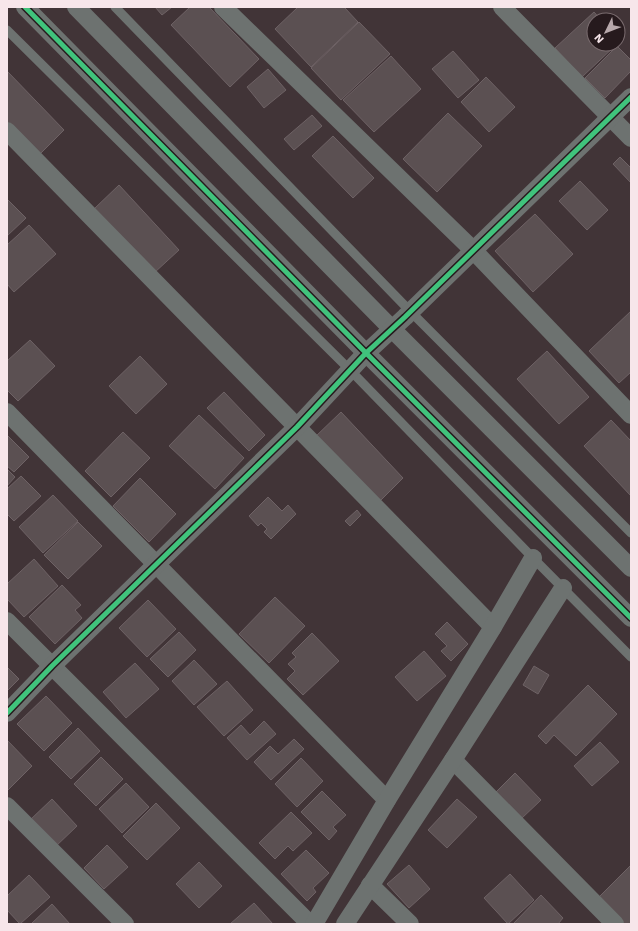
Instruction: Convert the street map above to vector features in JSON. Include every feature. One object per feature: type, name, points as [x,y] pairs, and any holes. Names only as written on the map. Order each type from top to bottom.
[{"type":"street","points":[[25,7],[366,353],[631,618]]},
{"type":"street","points":[[76,7],[392,329],[631,568]]},
{"type":"street","points":[[223,7],[474,250],[631,415]]},
{"type":"street","points":[[502,7],[631,138]]},
{"type":"street","points":[[7,713],[52,666],[297,427],[366,353],[631,97]]},
{"type":"street","points":[[7,131],[492,627]]},
{"type":"street","points":[[7,412],[387,800]]},
{"type":"street","points":[[314,924],[533,558]]},
{"type":"street","points":[[345,924],[453,760],[563,588]]},
{"type":"street","points":[[7,621],[310,924]]},
{"type":"street","points":[[453,760],[615,924]]},
{"type":"street","points":[[7,806],[125,924]]},
{"type":"street","points":[[370,885],[410,924]]},
{"type":"lane","points":[[115,7],[410,311],[631,533]]},
{"type":"lane","points":[[7,30],[350,370],[631,657]]},
{"type":"building","points":[[155,7],[172,7],[162,15]]},
{"type":"building","points":[[190,7],[209,7],[259,59],[230,87],[171,25]]},
{"type":"building","points":[[298,7],[344,7],[358,22],[311,67],[275,29]]},
{"type":"building","points":[[586,19],[586,52],[609,52],[582,77],[555,48]]},
{"type":"building","points":[[359,22],[390,54],[341,100],[311,68]]},
{"type":"building","points":[[453,51],[479,80],[458,98],[432,69]]},
{"type":"building","points":[[611,52],[623,52],[631,60],[631,71],[605,98],[585,78]]},
{"type":"building","points":[[391,56],[421,89],[374,132],[343,100]]},
{"type":"building","points":[[268,69],[286,90],[264,108],[247,87]]},
{"type":"building","points":[[7,71],[64,130],[38,156],[7,124]]},
{"type":"building","points":[[486,77],[515,107],[489,132],[461,102]]},
{"type":"building","points":[[448,113],[482,146],[437,192],[403,159]]},
{"type":"building","points":[[312,115],[322,126],[294,150],[284,139]]},
{"type":"building","points":[[333,136],[374,178],[353,198],[312,156]]},
{"type":"building","points":[[620,157],[631,168],[631,183],[613,164]]},
{"type":"building","points":[[580,181],[608,210],[587,230],[559,201]]},
{"type":"building","points":[[119,185],[179,250],[154,273],[94,209]]},
{"type":"building","points":[[7,199],[26,218],[7,236]]},
{"type":"building","points":[[535,214],[573,254],[533,292],[495,251]]},
{"type":"building","points":[[29,225],[56,254],[14,292],[7,284],[7,245]]},
{"type":"building","points":[[631,311],[631,372],[619,383],[589,351]]},
{"type":"building","points":[[30,340],[55,366],[18,401],[7,390],[7,361]]},
{"type":"building","points":[[547,351],[589,397],[559,424],[517,379]]},
{"type":"building","points":[[140,356],[167,384],[136,414],[109,386]]},
{"type":"building","points":[[224,392],[265,435],[249,451],[207,408]]},
{"type":"building","points":[[341,412],[403,478],[377,504],[314,438]]},
{"type":"building","points":[[199,415],[244,458],[215,489],[169,446]]},
{"type":"building","points":[[611,420],[631,441],[631,496],[584,446]]},
{"type":"building","points":[[123,432],[150,458],[111,497],[85,471]]},
{"type":"building","points":[[7,435],[29,457],[14,472],[7,466]]},
{"type":"building","points":[[7,469],[15,477],[7,486]]},
{"type":"building","points":[[21,476],[41,496],[14,521],[7,514],[7,489]]},
{"type":"building","points":[[140,478],[176,514],[149,542],[113,506]]},
{"type":"building","points":[[53,495],[78,521],[43,553],[19,527]]},
{"type":"building","points":[[268,497],[282,511],[288,505],[296,514],[271,539],[264,532],[267,529],[261,523],[258,526],[249,516]]},
{"type":"building","points":[[357,510],[361,515],[350,526],[345,521]]},
{"type":"building","points":[[78,522],[102,546],[68,579],[44,555]]},
{"type":"building","points":[[34,559],[58,586],[24,617],[7,599],[7,584]]},
{"type":"building","points":[[62,585],[81,605],[75,610],[82,618],[55,644],[29,617]]},
{"type":"building","points":[[275,597],[305,626],[269,663],[239,634]]},
{"type":"building","points":[[148,600],[176,629],[147,657],[119,628]]},
{"type":"building","points":[[447,622],[468,644],[451,661],[441,651],[447,646],[435,634]]},
{"type":"building","points":[[179,632],[196,650],[168,677],[150,659]]},
{"type":"building","points":[[312,633],[339,661],[303,695],[287,679],[295,671],[288,664],[296,657],[292,653]]},
{"type":"building","points":[[424,651],[446,676],[417,701],[395,677]]},
{"type":"building","points":[[194,660],[217,684],[194,705],[172,681]]},
{"type":"building","points":[[135,663],[159,689],[126,718],[103,692]]},
{"type":"building","points":[[534,666],[549,675],[538,694],[523,685]]},
{"type":"building","points":[[7,667],[19,679],[7,691]]},
{"type":"building","points":[[227,681],[253,710],[224,736],[197,707]]},
{"type":"building","points":[[588,685],[617,714],[576,756],[554,735],[546,744],[538,736]]},
{"type":"building","points":[[46,696],[72,723],[44,751],[17,724]]},
{"type":"building","points":[[264,721],[276,734],[247,760],[227,738],[241,725],[250,735]]},
{"type":"building","points":[[78,728],[100,751],[71,779],[49,757]]},
{"type":"building","points":[[294,739],[304,749],[271,780],[254,762],[270,746],[278,754]]},
{"type":"building","points":[[7,740],[32,766],[7,791]]},
{"type":"building","points":[[600,742],[619,762],[592,786],[574,766]]},
{"type":"building","points":[[101,757],[123,779],[96,806],[74,784]]},
{"type":"building","points":[[301,758],[323,781],[297,807],[275,784]]},
{"type":"building","points":[[515,773],[541,800],[521,819],[496,792]]},
{"type":"building","points":[[126,783],[149,807],[122,833],[99,809]]},
{"type":"building","points":[[322,791],[346,815],[333,827],[337,831],[329,840],[301,812]]},
{"type":"building","points":[[52,799],[77,826],[54,848],[29,821]]},
{"type":"building","points":[[457,799],[477,817],[447,848],[428,830]]},
{"type":"building","points":[[156,803],[180,828],[147,860],[123,836]]},
{"type":"building","points":[[291,812],[312,833],[293,851],[288,846],[275,859],[259,843]]},
{"type":"building","points":[[107,845],[128,867],[104,889],[84,868]]},
{"type":"building","points":[[306,850],[329,873],[313,888],[316,892],[307,901],[281,874]]},
{"type":"building","points":[[199,862],[222,886],[199,908],[176,884]]},
{"type":"building","points":[[409,865],[430,889],[409,908],[387,884]]},
{"type":"building","points":[[631,865],[631,924],[621,924],[597,899]]},
{"type":"building","points":[[510,874],[534,900],[508,924],[484,898]]},
{"type":"building","points":[[29,875],[50,897],[20,924],[7,910],[7,896]]},
{"type":"building","points":[[541,895],[563,918],[558,924],[513,924]]},
{"type":"building","points":[[254,903],[273,924],[230,924]]},
{"type":"building","points":[[52,904],[70,924],[31,924]]},
{"type":"cycle path","points":[[25,7],[366,353],[631,618]]},
{"type":"cycle path","points":[[7,713],[52,666],[297,427],[366,353],[405,317],[631,97]]}]
